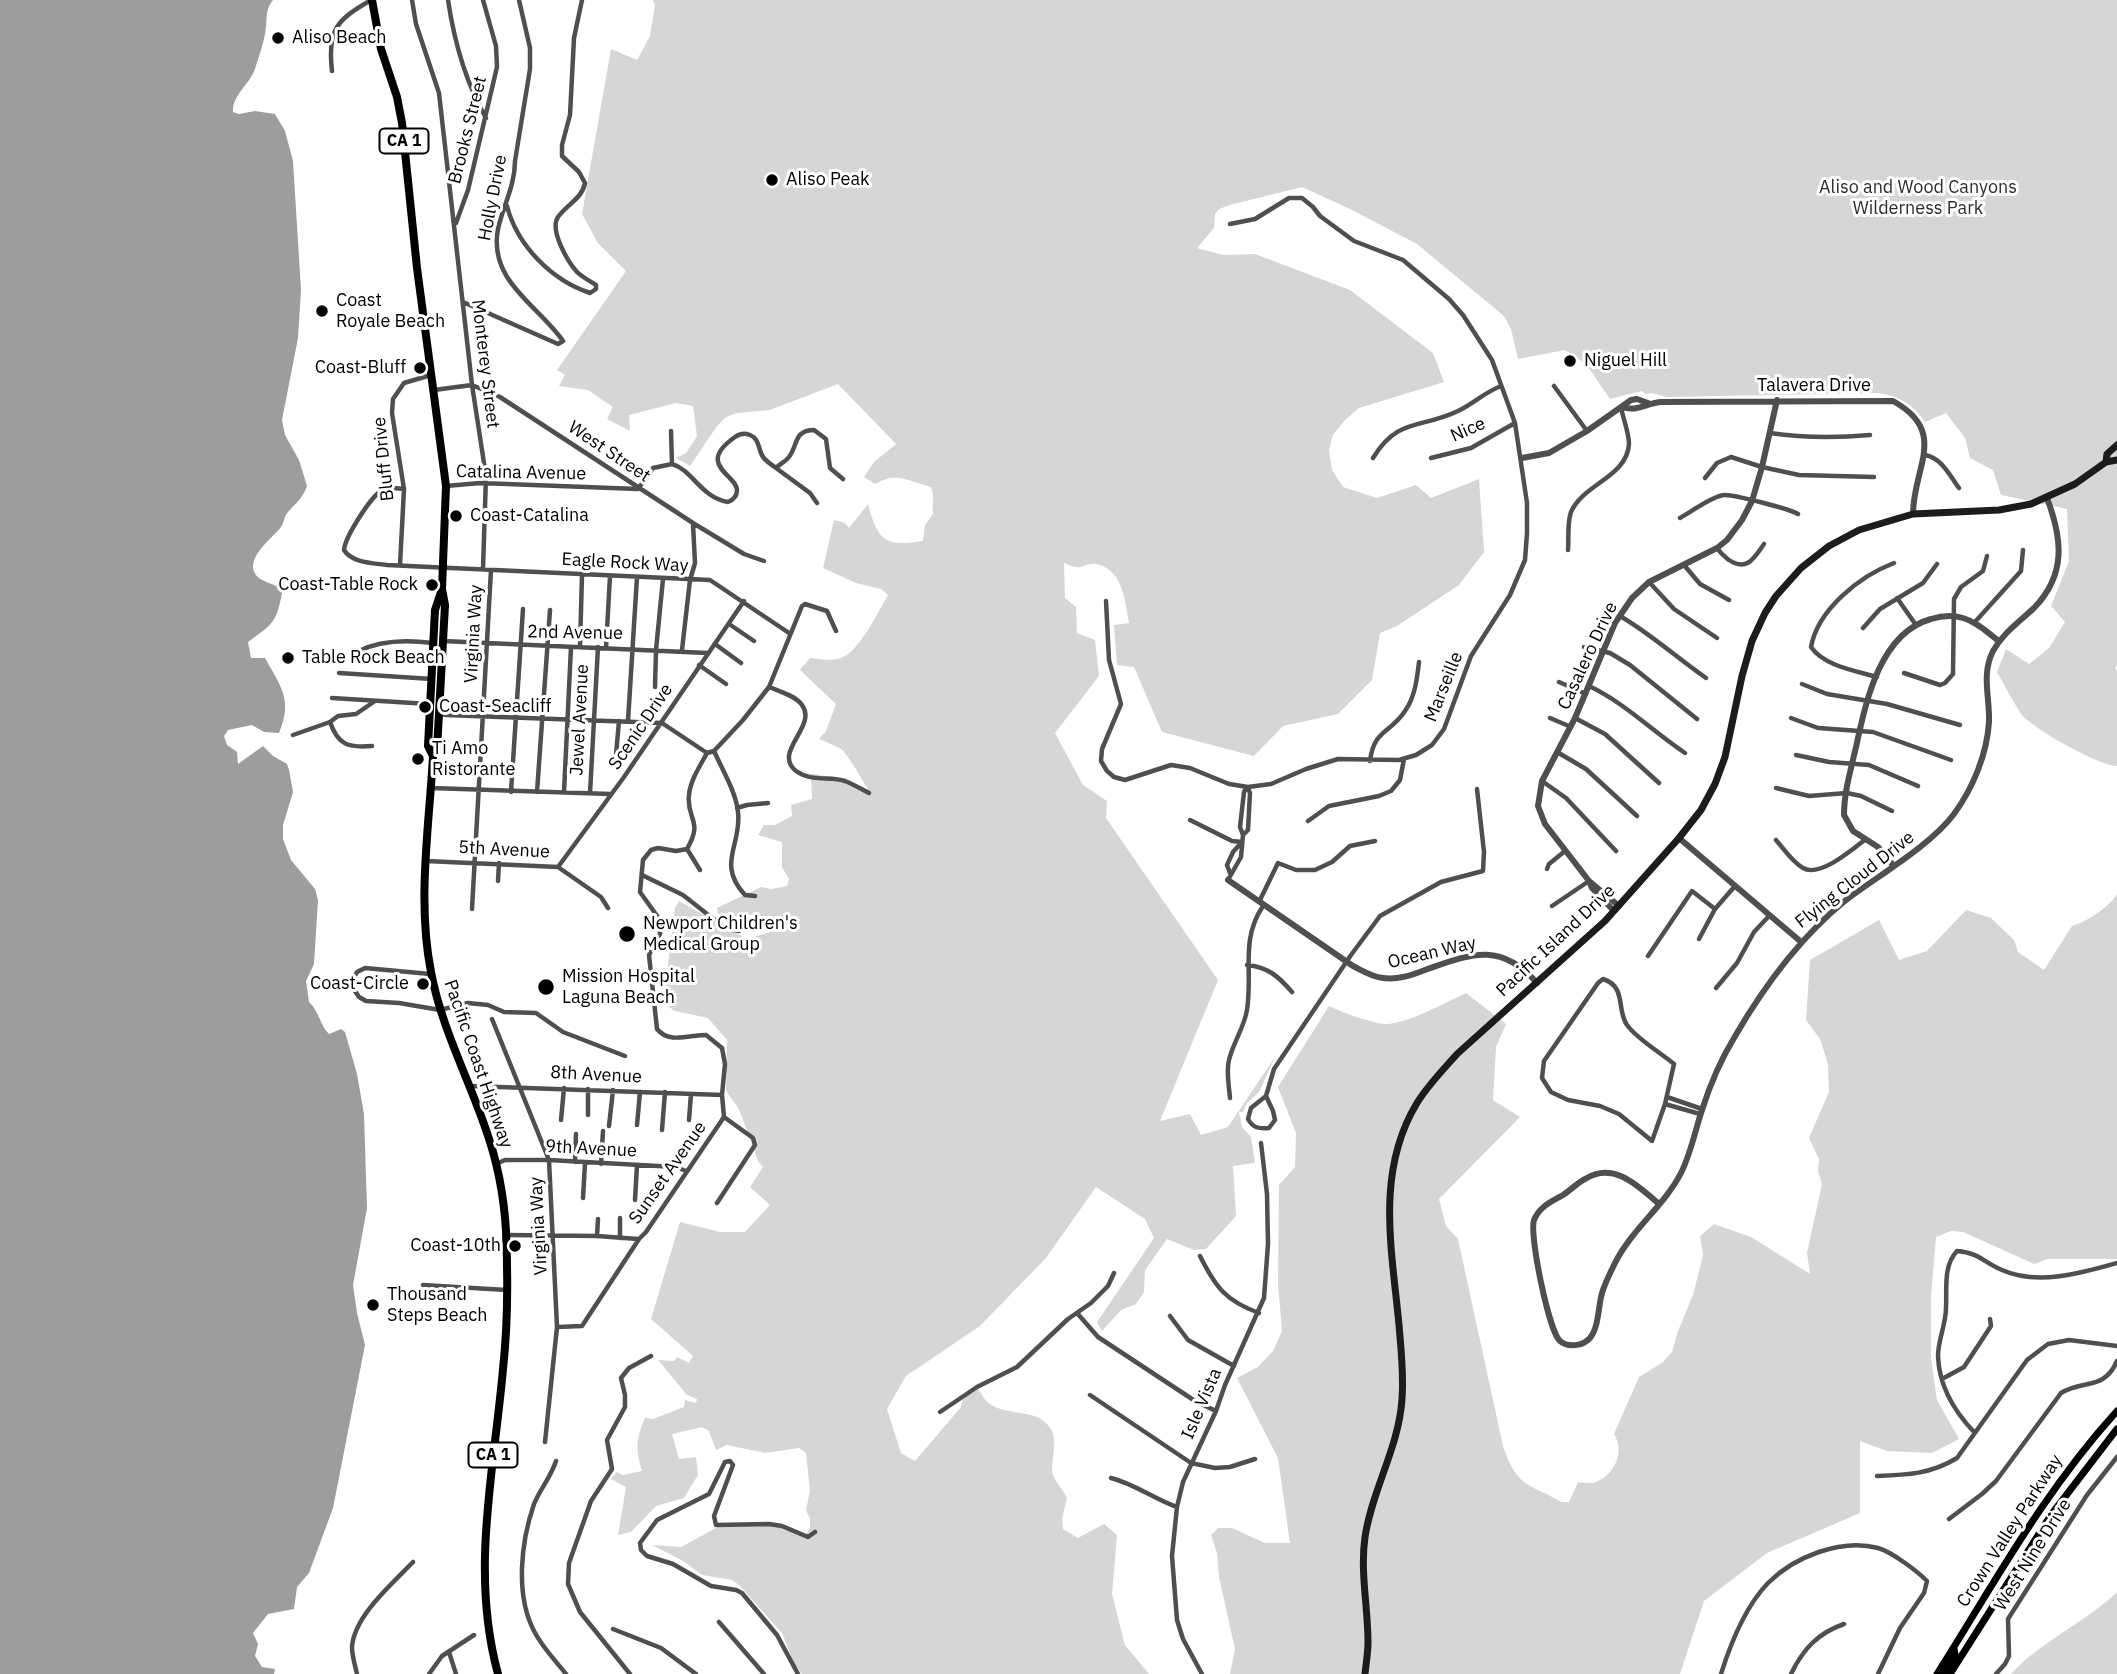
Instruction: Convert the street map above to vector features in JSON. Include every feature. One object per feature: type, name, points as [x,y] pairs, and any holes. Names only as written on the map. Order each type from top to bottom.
[{"type":"highway","name":"Pacific Coast Highway","points":[[371,0],[381,49],[397,97],[402,123],[417,268],[446,486],[444,568],[437,605],[438,749],[433,756],[423,918],[431,974],[440,1010],[486,1130],[504,1207],[506,1290],[503,1368],[487,1506],[483,1567],[488,1634],[498,1674]]},
{"type":"highway","name":"Pacific Coast Highway","points":[[436,716],[431,704],[432,676],[444,605],[442,589]]},
{"type":"highway","points":[[432,676],[436,677],[436,716]]},
{"type":"main road","name":"Pacific Island Drive","points":[[2106,462],[2107,454],[2117,445]]},
{"type":"main road","name":"Pacific Island Drive","points":[[1365,1674],[1368,1646],[1363,1578],[1365,1535],[1398,1425],[1402,1397],[1402,1365],[1388,1208],[1395,1154],[1410,1115],[1436,1077],[1617,908],[1701,810],[1721,771],[1746,657],[1765,613],[1776,596],[1815,556],[1859,530],[1913,514],[1999,510],[2031,504],[2083,480],[2106,462],[2117,460]]},
{"type":"main road","name":"Crown Valley Parkway","points":[[1937,1674],[2044,1502],[2117,1411]]},
{"type":"main road","name":"Crown Valley Parkway","points":[[1950,1674],[2051,1515],[2117,1429]]},
{"type":"main road","points":[[1943,1674],[1955,1655],[1954,1647]]},
{"type":"street","points":[[332,71],[330,51],[340,22],[346,15],[371,0]]},
{"type":"street","name":"Monterey Street","points":[[412,0],[416,24],[439,93],[486,484],[483,569]]},
{"type":"street","points":[[448,0],[459,51],[478,105],[486,118]]},
{"type":"street","name":"Brooks Street","points":[[455,224],[468,190],[497,67],[496,46],[483,0]]},
{"type":"street","name":"Holly Drive","points":[[463,302],[558,344],[562,342],[562,338],[529,305],[503,270],[497,253],[498,233],[515,173],[530,69],[530,48],[519,0]]},
{"type":"street","points":[[506,204],[511,223],[527,248],[557,277],[590,293],[596,289],[596,285],[574,268],[554,227],[556,219],[580,196],[584,188],[584,177],[562,156],[562,145],[570,115],[574,38],[584,0]]},
{"type":"street","name":"Marseille","points":[[1230,224],[1255,219],[1289,198],[1301,198],[1353,241],[1403,260],[1449,299],[1482,342],[1502,386],[1515,424],[1527,513],[1524,560],[1510,595],[1471,656],[1444,729],[1432,745],[1404,759],[1338,760],[1306,769],[1271,784],[1248,787]]},
{"type":"street","name":"Bluff Drive","points":[[400,566],[404,489],[392,413],[393,399],[404,383],[432,374]]},
{"type":"street","points":[[433,390],[472,385]]},
{"type":"street","name":"West Street","points":[[472,385],[500,397],[556,432],[692,523],[744,554],[764,561]]},
{"type":"street","points":[[1373,458],[1386,439],[1404,427],[1448,416],[1481,395],[1502,386]]},
{"type":"street","points":[[1553,386],[1587,431]]},
{"type":"street","name":"Talavera Drive","points":[[1521,458],[1549,453],[1587,431],[1631,400],[1637,399],[1648,403],[1893,401],[1913,415],[1921,425],[1925,437],[1925,455],[1913,502],[1913,514]]},
{"type":"street","name":"Casalero Drive","points":[[1617,908],[1592,888],[1545,824],[1539,811],[1538,794],[1542,781],[1571,727],[1619,615],[1632,598],[1649,582],[1717,548],[1736,529],[1752,501],[1777,400]]},
{"type":"street","points":[[1568,550],[1570,516],[1576,503],[1615,471],[1628,453],[1628,432],[1621,407]]},
{"type":"street","name":"Nice","points":[[1431,458],[1471,448],[1515,424]]},
{"type":"street","points":[[776,468],[790,456],[799,436],[814,430],[826,439],[830,468],[843,479]]},
{"type":"street","points":[[671,431],[672,464]]},
{"type":"street","points":[[1770,433],[1830,438],[1870,435]]},
{"type":"street","points":[[638,489],[653,468],[672,464],[682,468],[703,490],[726,502],[734,499],[737,489],[719,469],[718,459],[726,446],[737,436],[747,434],[754,437],[762,456],[810,493],[817,503]]},
{"type":"street","points":[[1925,455],[1932,456],[1940,463],[1959,488]]},
{"type":"street","points":[[1705,478],[1717,463],[1731,457],[1798,475],[1874,477]]},
{"type":"street","name":"Catalina Avenue","points":[[446,486],[486,484],[638,489]]},
{"type":"street","name":"Eagle Rock Way","points":[[404,489],[387,489],[376,496],[349,534],[344,548],[348,556],[400,566],[710,580],[789,633]]},
{"type":"street","points":[[1680,518],[1722,495],[1738,496],[1789,509],[1798,514]]},
{"type":"street","name":"Flying Cloud Drive","points":[[1660,1204],[1631,1181],[1608,1172],[1585,1179],[1546,1204],[1535,1218],[1533,1238],[1550,1320],[1558,1340],[1567,1345],[1575,1345],[1582,1343],[1592,1334],[1602,1293],[1615,1262],[1660,1204],[1682,1170],[1720,1063],[1736,1034],[1800,941],[1828,915],[1943,827],[1976,776],[1989,713],[1985,680],[1987,666],[1999,642],[2046,593],[2057,569],[2059,538],[2047,498]]},
{"type":"street","points":[[682,650],[690,580],[695,563],[692,523]]},
{"type":"street","points":[[1717,548],[1736,565],[1744,566],[1764,544]]},
{"type":"street","points":[[1975,623],[2021,570],[2023,550]]},
{"type":"street","points":[[1904,673],[1940,685],[1950,680],[1953,674],[1954,600],[1958,591],[1983,571],[1987,556]]},
{"type":"street","points":[[1877,677],[1816,655],[1811,647],[1817,628],[1831,608],[1860,582],[1880,568],[1895,563]]},
{"type":"street","points":[[1863,628],[1880,608],[1923,583],[1937,564]]},
{"type":"street","points":[[1684,565],[1700,584],[1729,600]]},
{"type":"street","name":"Virginia Way","points":[[472,909],[491,570]]},
{"type":"street","points":[[580,647],[582,575]]},
{"type":"street","name":"Jewel Avenue","points":[[606,648],[610,576]]},
{"type":"street","points":[[628,721],[638,577]]},
{"type":"street","points":[[655,687],[663,579]]},
{"type":"street","points":[[1649,582],[1674,609],[1717,638]]},
{"type":"street","points":[[1897,598],[1916,625]]},
{"type":"street","name":"Scenic Drive","points":[[558,867],[662,723],[744,601]]},
{"type":"street","points":[[1106,601],[1109,660],[1121,704],[1102,749],[1101,761],[1114,777],[1125,780],[1171,765],[1190,768],[1229,784],[1248,787],[1244,792],[1240,827],[1243,835],[1241,856],[1236,869],[1229,876]]},
{"type":"street","points":[[436,716],[662,723],[707,753],[714,751],[769,687],[789,633],[805,604],[827,611],[836,631]]},
{"type":"street","points":[[511,792],[523,609]]},
{"type":"street","points":[[537,792],[550,610]]},
{"type":"street","points":[[1619,615],[1646,631],[1706,678]]},
{"type":"street","points":[[1893,865],[1878,847],[1853,831],[1844,815],[1867,701],[1884,660],[1899,639],[1916,625],[1938,617],[1954,616],[1975,623],[1999,642]]},
{"type":"street","points":[[729,624],[754,641]]},
{"type":"street","name":"2nd Avenue","points":[[359,651],[368,647],[415,641],[708,653]]},
{"type":"street","points":[[715,644],[741,663]]},
{"type":"street","points":[[564,792],[571,647]]},
{"type":"street","name":"Jewel Avenue","points":[[590,793],[598,647]]},
{"type":"street","points":[[1584,647],[1611,653],[1630,665],[1697,719]]},
{"type":"street","points":[[1370,761],[1376,738],[1397,721],[1410,703],[1417,683],[1419,662]]},
{"type":"street","points":[[699,665],[726,684]]},
{"type":"street","points":[[339,673],[432,676]]},
{"type":"street","points":[[1559,682],[1586,694]]},
{"type":"street","points":[[1802,684],[1827,694],[1887,704],[1960,725]]},
{"type":"street","points":[[1589,686],[1614,698],[1685,753]]},
{"type":"street","points":[[769,687],[796,700],[806,713],[789,752],[791,764],[796,771],[822,780],[846,781],[869,793]]},
{"type":"street","points":[[332,698],[431,704]]},
{"type":"street","points":[[293,735],[330,722],[338,716],[356,714],[375,701]]},
{"type":"street","points":[[1550,718],[1571,727]]},
{"type":"street","points":[[1575,718],[1605,734],[1658,783]]},
{"type":"street","points":[[1791,718],[1818,728],[1860,730],[1891,738],[1951,760]]},
{"type":"street","points":[[330,722],[335,737],[346,745],[372,746]]},
{"type":"street","points":[[616,755],[619,722]]},
{"type":"street","points":[[714,751],[737,808],[738,824],[730,869],[738,888],[745,895],[755,896]]},
{"type":"street","points":[[1557,752],[1586,769],[1637,816]]},
{"type":"street","points":[[687,849],[696,830],[688,797],[707,753]]},
{"type":"street","points":[[1796,755],[1880,769],[1918,786]]},
{"type":"street","points":[[1308,821],[1329,806],[1391,791],[1400,780],[1404,759]]},
{"type":"street","points":[[1542,781],[1566,798],[1616,851]]},
{"type":"street","points":[[431,788],[611,794]]},
{"type":"street","points":[[1776,788],[1809,796],[1847,793],[1861,796],[1892,811]]},
{"type":"street","name":"Isle Vista","points":[[1266,1096],[1275,1120],[1269,1128],[1261,1129],[1252,1126],[1248,1119],[1251,1108],[1266,1096],[1274,1069],[1380,916],[1441,882],[1483,870],[1484,852],[1477,789]]},
{"type":"street","points":[[737,808],[768,803]]},
{"type":"street","points":[[1190,820],[1232,841],[1242,842]]},
{"type":"street","points":[[1679,838],[1800,941]]},
{"type":"street","points":[[1776,840],[1799,866],[1806,871],[1814,871],[1841,857],[1866,839]]},
{"type":"street","points":[[1230,1098],[1228,1062],[1245,1018],[1250,988],[1247,965],[1249,935],[1278,863],[1296,870],[1315,870],[1332,862],[1350,846],[1375,841]]},
{"type":"street","points":[[1229,876],[1227,865],[1242,842]]},
{"type":"street","points":[[687,849],[700,870]]},
{"type":"street","points":[[687,849],[651,850],[643,860],[642,875],[683,895],[725,928],[739,931]]},
{"type":"street","points":[[1547,869],[1549,863],[1565,851]]},
{"type":"street","name":"5th Avenue","points":[[426,861],[558,867],[601,897],[608,908]]},
{"type":"street","points":[[498,881],[499,863]]},
{"type":"street","name":"Sunset Avenue","points":[[557,1326],[582,1326],[724,1117],[722,1095],[725,1064],[722,1048],[706,1035],[672,1038],[662,1035],[657,1029],[649,955],[660,934],[660,920],[640,891],[642,875]]},
{"type":"street","name":"Ocean Way","points":[[1229,876],[1261,904],[1371,975],[1394,978],[1408,976],[1468,956],[1483,954],[1510,959],[1537,983]]},
{"type":"street","points":[[1552,906],[1589,881]]},
{"type":"street","points":[[1699,939],[1715,909],[1736,885]]},
{"type":"street","points":[[1648,956],[1692,891],[1715,909]]},
{"type":"street","points":[[1716,988],[1737,963],[1754,932],[1770,915]]},
{"type":"street","points":[[1247,965],[1262,966],[1278,976],[1292,992]]},
{"type":"street","points":[[431,974],[365,968],[357,972],[353,979],[354,988],[366,1002],[399,1003],[440,1010],[468,1003],[488,1005],[504,1012],[536,1013],[563,1032],[625,1056]]},
{"type":"street","points":[[1603,979],[1609,981],[1619,992],[1623,1017],[1629,1027],[1674,1064],[1667,1097],[1652,1141],[1619,1114],[1600,1105],[1568,1100],[1551,1092],[1542,1078],[1545,1061],[1603,979]]},
{"type":"street","name":"Virginia Way","points":[[492,1019],[549,1160],[557,1326],[545,1442]]},
{"type":"street","name":"8th Avenue","points":[[470,1086],[722,1095]]},
{"type":"street","points":[[561,1119],[564,1088]]},
{"type":"street","points":[[588,1089],[588,1115]]},
{"type":"street","points":[[609,1126],[614,1090]]},
{"type":"street","points":[[637,1125],[640,1092]]},
{"type":"street","points":[[662,1130],[665,1092]]},
{"type":"street","points":[[689,1120],[691,1094]]},
{"type":"street","points":[[1667,1097],[1701,1111]]},
{"type":"street","points":[[1665,1104],[1701,1111]]},
{"type":"street","points":[[717,1203],[755,1145],[754,1138],[724,1117]]},
{"type":"street","name":"Isle Vista","points":[[1202,1674],[1183,1639],[1177,1620],[1172,1556],[1177,1507],[1191,1462],[1259,1313],[1265,1291],[1267,1194],[1261,1129]]},
{"type":"street","points":[[601,1164],[603,1131]]},
{"type":"street","points":[[575,1162],[576,1134]]},
{"type":"street","name":"9th Avenue","points":[[496,1165],[505,1160],[601,1164],[624,1162],[676,1167],[686,1171]]},
{"type":"street","points":[[583,1198],[585,1163]]},
{"type":"street","points":[[635,1200],[637,1165]]},
{"type":"street","points":[[620,1218],[621,1238]]},
{"type":"street","points":[[597,1236],[598,1219]]},
{"type":"street","points":[[506,1235],[597,1236],[639,1240]]},
{"type":"street","points":[[1974,1432],[1956,1413],[1942,1379],[1938,1354],[1946,1312],[1949,1260],[1957,1251],[1973,1253],[2003,1271],[2030,1278],[2095,1269],[2117,1263]]},
{"type":"street","points":[[1200,1256],[1212,1281],[1236,1305],[1259,1313]]},
{"type":"street","points":[[940,1412],[977,1387],[1017,1367],[1045,1338],[1091,1303],[1108,1286],[1114,1273]]},
{"type":"street","points":[[423,1285],[506,1290]]},
{"type":"street","points":[[1077,1312],[1098,1337],[1195,1401],[1216,1411]]},
{"type":"street","points":[[1170,1316],[1188,1340],[1234,1366]]},
{"type":"street","points":[[1942,1379],[1964,1367],[1991,1326],[1990,1319]]},
{"type":"street","points":[[1877,1476],[1915,1475],[1941,1468],[1957,1458],[2027,1360],[2048,1344],[2069,1340],[2117,1346]]},
{"type":"street","points":[[630,1674],[580,1612],[568,1584],[569,1563],[591,1501],[612,1469],[607,1440],[625,1407],[621,1378],[629,1368],[651,1356]]},
{"type":"street","points":[[1949,1519],[1996,1481],[2061,1393],[2104,1379],[2117,1361]]},
{"type":"street","points":[[1090,1395],[1191,1462],[1214,1468],[1230,1467],[1255,1459]]},
{"type":"street","name":"West Nine Drive","points":[[1996,1674],[2009,1656],[2008,1619],[2087,1495],[2117,1457]]},
{"type":"street","points":[[556,1461],[540,1492],[529,1523],[523,1560],[523,1587],[528,1616],[534,1630],[566,1674]]},
{"type":"street","points":[[798,1674],[777,1635],[742,1593],[711,1586],[673,1564],[648,1556],[641,1550],[640,1543],[657,1520],[709,1494],[725,1462],[730,1461],[733,1465],[714,1516],[716,1525],[769,1524],[782,1526],[808,1537],[815,1532]]},
{"type":"street","points":[[1111,1478],[1140,1488],[1160,1501],[1177,1507]]},
{"type":"street","points":[[1721,1674],[1728,1651],[1745,1615],[1768,1584],[1790,1564],[1813,1554],[1849,1545],[1879,1548],[1927,1581],[1924,1592],[1900,1629],[1878,1674]]},
{"type":"street","points":[[356,1674],[352,1649],[356,1628],[413,1562]]},
{"type":"street","points":[[719,1622],[764,1674]]},
{"type":"street","points":[[1791,1674],[1816,1638],[1827,1630],[1844,1624]]},
{"type":"street","points":[[613,1629],[661,1648],[696,1674]]},
{"type":"street","points":[[429,1674],[442,1656],[474,1635]]},
{"type":"street","points":[[449,1652],[456,1674]]},
{"type":"green space","name":"Aliso and Wood Canyons Wilderness Park","points":[[653,0],[2117,0],[2117,766],[2082,754],[2029,721],[2022,715],[1997,672],[2006,649],[2029,664],[2049,648],[2065,622],[2051,606],[2069,561],[2067,509],[2001,495],[1993,470],[1970,458],[1965,438],[1946,413],[1925,422],[1904,402],[1876,393],[1667,397],[1645,394],[1642,391],[1610,399],[1586,364],[1565,350],[1518,359],[1511,329],[1504,316],[1417,244],[1348,208],[1302,187],[1230,205],[1219,209],[1215,214],[1214,228],[1197,248],[1223,255],[1255,254],[1350,290],[1433,353],[1444,382],[1359,408],[1333,435],[1329,450],[1332,470],[1343,487],[1377,498],[1416,485],[1431,498],[1479,479],[1484,552],[1459,585],[1397,626],[1380,633],[1372,680],[1338,714],[1283,726],[1254,756],[1162,732],[1134,667],[1117,665],[1114,625],[1129,623],[1124,596],[1117,579],[1105,567],[1096,564],[1078,567],[1064,563],[1065,598],[1076,607],[1077,633],[1095,640],[1099,676],[1055,733],[1083,785],[1107,801],[1106,818],[1218,980],[1160,1121],[1190,1114],[1201,1135],[1228,1127],[1275,1057],[1259,1092],[1247,1103],[1243,1112],[1239,1112],[1242,1127],[1251,1137],[1255,1163],[1233,1166],[1236,1216],[1206,1249],[1194,1250],[1167,1239],[1145,1270],[1144,1292],[1136,1304],[1121,1310],[1102,1331],[1097,1322],[1154,1238],[1145,1219],[1096,1187],[1046,1258],[980,1326],[906,1376],[887,1409],[901,1453],[915,1461],[961,1407],[966,1394],[977,1387],[990,1404],[1032,1415],[1047,1423],[1054,1436],[1053,1475],[1067,1498],[1062,1519],[1063,1529],[1078,1538],[1104,1524],[1117,1535],[1112,1594],[1125,1645],[1149,1674],[802,1674],[794,1663],[782,1633],[739,1585],[732,1580],[702,1575],[683,1561],[652,1545],[681,1547],[718,1527],[770,1522],[806,1534],[810,1528],[806,1510],[810,1491],[806,1453],[799,1448],[765,1453],[727,1445],[716,1450],[709,1431],[702,1427],[672,1434],[679,1459],[696,1457],[698,1475],[684,1498],[656,1506],[631,1532],[618,1535],[626,1487],[611,1479],[617,1472],[623,1475],[642,1471],[637,1444],[645,1418],[653,1419],[684,1407],[685,1400],[696,1403],[697,1399],[687,1395],[658,1360],[674,1361],[677,1357],[689,1363],[693,1356],[651,1319],[680,1222],[720,1232],[745,1232],[770,1205],[750,1187],[763,1167],[758,1161],[739,1109],[726,1091],[727,1040],[708,1018],[675,1011],[663,1003],[675,908],[679,901],[747,939],[777,930],[778,925],[773,920],[756,914],[730,918],[718,914],[717,908],[761,887],[771,889],[787,886],[789,879],[782,867],[782,842],[758,835],[764,825],[775,825],[792,816],[791,805],[812,799],[811,774],[839,778],[863,791],[868,789],[844,752],[819,739],[826,731],[836,704],[800,670],[810,658],[838,659],[853,650],[867,632],[888,595],[881,589],[856,583],[823,568],[834,520],[845,523],[849,528],[868,504],[875,526],[885,539],[910,543],[923,541],[925,525],[933,514],[931,487],[896,478],[875,484],[864,477],[874,462],[896,444],[838,384],[770,410],[737,413],[726,417],[690,466],[676,458],[686,453],[697,436],[693,406],[676,403],[629,415],[630,431],[607,419],[613,407],[588,390],[559,386],[565,375],[557,370],[626,271],[598,243],[582,214],[611,49],[637,60],[650,36],[655,5]]},
{"type":"green space","points":[[2117,894],[2117,1259],[2048,1259],[2034,1264],[1963,1232],[1951,1231],[1936,1237],[1931,1297],[1931,1358],[1937,1400],[1959,1439],[1932,1453],[1887,1451],[1860,1441],[1860,1513],[1767,1553],[1704,1601],[1680,1674],[1230,1674],[1235,1649],[1219,1577],[1217,1553],[1211,1535],[1218,1528],[1232,1528],[1265,1543],[1290,1543],[1278,1458],[1237,1378],[1258,1367],[1273,1351],[1282,1331],[1278,1284],[1279,1185],[1295,1167],[1296,1133],[1278,1087],[1329,1006],[1350,1015],[1388,1024],[1416,1016],[1466,993],[1506,1024],[1496,1047],[1493,1100],[1520,1117],[1439,1199],[1446,1226],[1458,1239],[1508,1459],[1519,1477],[1532,1487],[1562,1502],[1569,1502],[1578,1482],[1596,1482],[1613,1468],[1618,1455],[1614,1434],[1639,1377],[1663,1362],[1672,1352],[1693,1295],[1703,1255],[1700,1236],[1714,1224],[1751,1237],[1810,1274],[1807,1253],[1822,1184],[1818,1171],[1819,1159],[1809,1138],[1829,1092],[1828,1064],[1820,1039],[1806,1020],[1810,960],[1879,920],[1899,960],[1927,951],[1966,910],[1991,918],[2014,940],[2018,952],[2044,970],[2072,926],[2097,913]]},
{"type":"green space","points":[[2117,1592],[2117,1674],[2011,1674],[2023,1662]]},
{"type":"shaded area","points":[[0,0],[273,0],[268,9],[255,69],[235,100],[233,112],[275,114],[285,131],[293,161],[301,290],[298,338],[282,420],[285,435],[299,460],[307,486],[281,527],[260,550],[253,564],[259,578],[283,589],[273,620],[248,642],[251,658],[265,658],[280,686],[285,702],[283,721],[279,733],[264,732],[252,725],[228,730],[224,736],[227,745],[237,752],[238,764],[263,746],[287,764],[289,770],[293,792],[283,825],[283,839],[291,860],[315,889],[318,900],[314,964],[306,981],[309,1002],[329,1034],[341,1029],[345,1032],[357,1074],[364,1114],[367,1208],[353,1285],[365,1345],[333,1508],[309,1573],[297,1587],[294,1609],[268,1614],[253,1633],[258,1644],[255,1656],[262,1667],[275,1669],[274,1674],[0,1674]]},
{"type":"place","name":"Aliso Beach","points":[[278,38]]},
{"type":"place","name":"Aliso Peak","points":[[772,180]]},
{"type":"place","name":"Coast Royale Beach","points":[[322,311]]},
{"type":"place","name":"Niguel Hill","points":[[1570,361]]},
{"type":"place","name":"Coast-Bluff","points":[[420,368]]},
{"type":"place","name":"Coast-Catalina","points":[[456,516]]},
{"type":"place","name":"Coast-Table Rock","points":[[432,585]]},
{"type":"place","name":"Table Rock Beach","points":[[288,658]]},
{"type":"place","name":"Coast-Seacliff","points":[[425,707]]},
{"type":"place","name":"Ti Amo Ristorante","points":[[418,759]]},
{"type":"place","name":"Newport Children's Medical Group","points":[[627,934]]},
{"type":"place","name":"Coast-Circle","points":[[423,984]]},
{"type":"place","name":"Mission Hospital Laguna Beach","points":[[546,987]]},
{"type":"place","name":"Coast-10th","points":[[515,1246]]},
{"type":"place","name":"Thousand Steps Beach","points":[[373,1305]]}]
